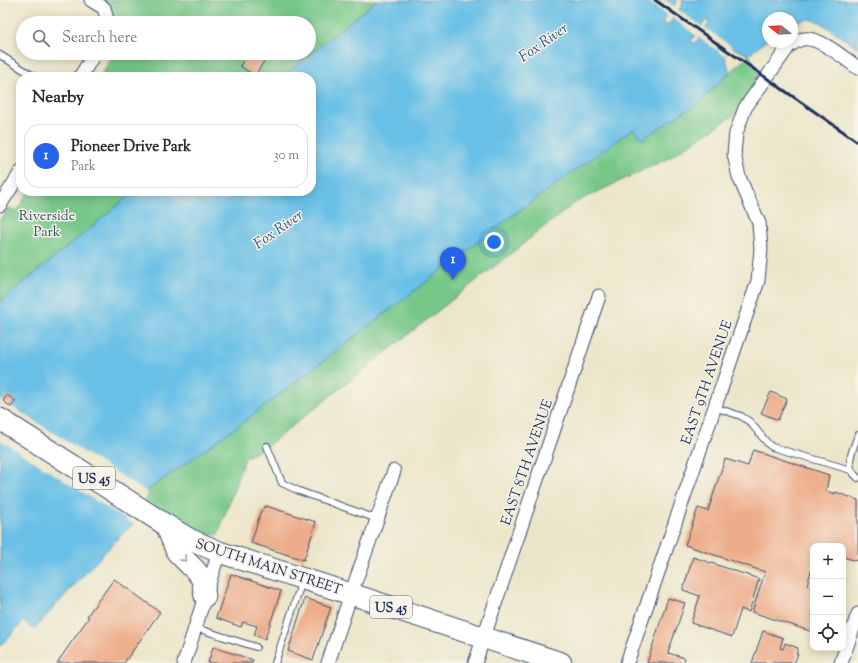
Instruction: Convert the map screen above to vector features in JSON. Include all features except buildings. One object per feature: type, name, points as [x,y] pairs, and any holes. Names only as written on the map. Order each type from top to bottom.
[{"type":"main road","name":"SOUTH MAIN STREET","points":[[0,420],[191,540],[219,552],[562,663]]},
{"type":"main road","points":[[166,525],[177,552],[202,579],[205,596]]},
{"type":"street","points":[[91,0],[104,8],[106,16]]},
{"type":"street","name":"EAST 9TH AVENUE","points":[[627,663],[758,281],[761,249],[759,223],[738,177],[734,154],[736,133],[745,108],[789,46],[797,41],[812,39],[821,42],[858,68]]},
{"type":"street","points":[[83,72],[91,60]]},
{"type":"street","points":[[0,205],[16,180]]},
{"type":"street","name":"EAST 8TH AVENUE","points":[[475,663],[599,296]]},
{"type":"street","points":[[328,663],[394,471]]},
{"type":"street","points":[[184,663],[219,552]]},
{"type":"street","points":[[841,663],[858,614]]},
{"type":"lane","points":[[0,55],[27,72]]},
{"type":"lane","points":[[714,407],[740,416],[750,422],[772,447],[851,470]]},
{"type":"lane","points":[[858,435],[849,462],[851,470],[858,478]]},
{"type":"lane","points":[[267,446],[282,483],[299,491],[377,519]]},
{"type":"lane","points":[[275,663],[303,578]]},
{"type":"lane","points":[[196,628],[256,647]]},
{"type":"green space","points":[[101,0],[377,0],[316,49],[316,16],[113,16],[107,5]]},
{"type":"green space","points":[[749,55],[759,70],[745,108],[667,159],[576,202],[267,446],[245,458],[218,534],[191,540],[140,507],[147,491],[250,417],[516,213],[633,129],[642,139],[698,103]]},
{"type":"green space","points":[[110,60],[303,60],[288,72],[103,72]]},
{"type":"green space","name":"Riverside Park","points":[[26,196],[129,196],[0,302],[0,219],[8,208],[17,211]]},
{"type":"water","name":"Fox River","points":[[377,0],[678,0],[663,21],[666,25],[669,24],[682,5],[683,2],[681,0],[858,0],[858,48],[820,22],[809,19],[798,21],[798,12],[762,12],[762,44],[749,55],[731,47],[725,56],[730,72],[698,103],[642,139],[633,129],[516,213],[250,417],[147,491],[132,525],[117,539],[33,630],[24,621],[0,646],[0,302],[129,196],[316,196],[316,72],[288,72],[303,60],[316,60],[316,49]],"holes":[[[707,20],[709,24],[695,43],[692,43],[691,41]]]},
{"type":"pier","points":[[646,0],[665,0],[675,7],[668,16]]},
{"type":"pier","points":[[677,9],[703,27],[697,36],[671,17]]},
{"type":"pier","points":[[704,27],[732,47],[725,56],[697,36]]},
{"type":"pier","points":[[0,399],[148,493],[138,517],[133,524],[0,440]]},
{"type":"railway","points":[[655,0],[858,142]]},
{"type":"place","name":"Pioneer Drive Park","points":[[453,280]]}]
